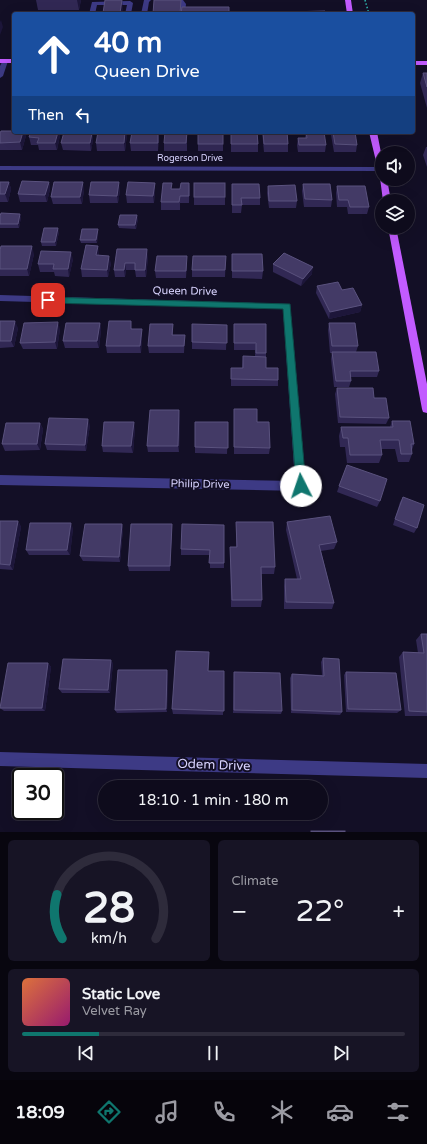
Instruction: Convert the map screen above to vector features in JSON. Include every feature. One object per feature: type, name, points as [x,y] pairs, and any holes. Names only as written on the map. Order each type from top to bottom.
[{"type":"main road","points":[[348,0],[350,12]]},
{"type":"main road","points":[[415,63],[427,63]]},
{"type":"main road","points":[[373,134],[376,146]]},
{"type":"main road","points":[[393,234],[427,404]]},
{"type":"street","points":[[144,12],[146,1],[148,0]]},
{"type":"street","points":[[180,0],[183,4],[182,12]]},
{"type":"street","points":[[92,12],[94,3],[130,3],[128,12]]},
{"type":"street","points":[[0,76],[3,61]]},
{"type":"street","name":"Rogerson Drive","points":[[0,168],[375,175]]},
{"type":"street","name":"Queen Drive","points":[[0,298],[287,306],[294,388]]},
{"type":"street","name":"Philip Drive","points":[[0,480],[301,486],[294,388]]},
{"type":"street","name":"Odem Drive","points":[[0,759],[427,771]]},
{"type":"path","points":[[365,0],[368,12]]},
{"type":"building","points":[[105,0],[122,0],[120,12],[103,12]]},
{"type":"building","points":[[154,0],[181,0],[180,12],[153,12]]},
{"type":"building","points":[[182,7],[229,7],[229,12],[181,12]]},
{"type":"building","points":[[325,11],[325,12],[288,12]]},
{"type":"building","points":[[423,73],[427,73],[427,87]]},
{"type":"building","points":[[1,131],[12,131],[12,134],[22,134],[20,142],[0,143]]},
{"type":"building","points":[[30,134],[57,134],[55,143],[37,143],[39,138],[29,137]]},
{"type":"building","points":[[63,134],[92,134],[90,143],[61,143]]},
{"type":"building","points":[[98,134],[125,134],[124,143],[96,143]]},
{"type":"building","points":[[132,134],[158,134],[158,143],[130,143]]},
{"type":"building","points":[[165,134],[187,134],[186,143],[164,143]]},
{"type":"building","points":[[198,134],[223,134],[223,144],[198,144]]},
{"type":"building","points":[[231,134],[257,134],[258,144],[231,144]]},
{"type":"building","points":[[263,134],[287,134],[288,144],[264,144]]},
{"type":"building","points":[[306,134],[324,134],[326,145],[299,145],[298,138],[307,138]]},
{"type":"building","points":[[333,134],[355,134],[357,145],[335,144]]},
{"type":"building","points":[[22,181],[49,182],[45,195],[18,194]]},
{"type":"building","points":[[0,182],[9,182],[5,194],[0,194]]},
{"type":"building","points":[[54,182],[83,182],[80,197],[51,197]]},
{"type":"building","points":[[91,182],[119,182],[117,196],[89,195]]},
{"type":"building","points":[[128,182],[155,183],[153,196],[126,195]]},
{"type":"building","points":[[163,183],[172,183],[171,189],[180,189],[181,183],[189,183],[189,196],[180,196],[179,202],[161,202]]},
{"type":"building","points":[[194,183],[225,183],[225,197],[194,197]]},
{"type":"building","points":[[232,184],[259,184],[260,198],[241,198],[242,205],[232,205]]},
{"type":"building","points":[[303,184],[330,184],[332,200],[305,199]]},
{"type":"building","points":[[295,185],[297,201],[269,201],[268,186]]},
{"type":"building","points":[[337,186],[365,186],[369,207],[350,207],[348,200],[339,200]]},
{"type":"building","points":[[1,213],[20,214],[18,224],[0,224]]},
{"type":"building","points":[[120,215],[137,215],[135,225],[118,225]]},
{"type":"building","points":[[44,228],[58,228],[55,242],[41,242]]},
{"type":"building","points":[[82,229],[98,229],[96,240],[80,240]]},
{"type":"building","points":[[86,245],[98,246],[96,255],[109,256],[107,270],[81,269]]},
{"type":"building","points":[[1,246],[32,246],[27,269],[0,269]]},
{"type":"building","points":[[117,249],[147,249],[145,270],[135,270],[135,263],[125,263],[124,270],[114,270]]},
{"type":"building","points":[[41,251],[71,252],[68,269],[53,269],[54,264],[38,264]]},
{"type":"building","points":[[284,253],[313,267],[303,279],[273,264]]},
{"type":"building","points":[[232,254],[262,254],[263,271],[232,271]]},
{"type":"building","points":[[157,256],[187,256],[186,271],[155,271]]},
{"type":"building","points":[[193,256],[226,256],[225,270],[192,270]]},
{"type":"building","points":[[338,282],[342,290],[353,288],[362,305],[330,312],[317,286]]},
{"type":"building","points":[[0,321],[15,321],[11,341],[0,341]]},
{"type":"building","points":[[109,321],[131,321],[131,329],[142,329],[140,346],[106,346]]},
{"type":"building","points":[[58,322],[55,342],[20,343],[24,323]]},
{"type":"building","points":[[66,323],[100,323],[97,341],[63,341]]},
{"type":"building","points":[[329,323],[355,323],[358,346],[332,346]]},
{"type":"building","points":[[150,324],[173,324],[172,335],[185,335],[184,346],[148,346]]},
{"type":"building","points":[[192,324],[227,325],[227,343],[192,342]]},
{"type":"building","points":[[234,324],[266,324],[266,353],[256,353],[256,343],[234,343]]},
{"type":"building","points":[[332,352],[376,352],[379,371],[350,371],[351,381],[336,381]]},
{"type":"building","points":[[243,356],[266,357],[266,368],[278,368],[278,380],[231,379],[231,368],[243,368]]},
{"type":"building","points":[[337,388],[373,388],[374,398],[386,398],[389,418],[340,417]]},
{"type":"building","points":[[234,409],[257,409],[257,422],[269,422],[270,448],[234,447]]},
{"type":"building","points":[[150,410],[179,410],[178,446],[147,446]]},
{"type":"building","points":[[49,418],[88,419],[85,445],[45,444]]},
{"type":"building","points":[[392,421],[410,421],[414,444],[411,444],[412,454],[401,454],[399,440],[380,440],[382,455],[350,455],[348,438],[343,438],[341,427],[393,427]]},
{"type":"building","points":[[104,422],[134,422],[131,446],[102,446]]},
{"type":"building","points":[[195,422],[228,422],[228,448],[195,447]]},
{"type":"building","points":[[6,423],[40,423],[37,444],[2,444]]},
{"type":"building","points":[[347,465],[387,479],[380,501],[339,486]]},
{"type":"building","points":[[403,497],[424,505],[417,528],[395,519]]},
{"type":"building","points":[[330,516],[337,542],[319,545],[334,603],[286,602],[285,579],[301,579],[287,522]]},
{"type":"building","points":[[0,521],[18,521],[10,565],[0,564]]},
{"type":"building","points":[[236,522],[273,522],[275,567],[261,567],[262,600],[232,600],[230,547],[237,547]]},
{"type":"building","points":[[30,523],[71,523],[67,550],[26,550]]},
{"type":"building","points":[[85,524],[122,524],[119,557],[80,556]]},
{"type":"building","points":[[131,524],[172,524],[170,566],[128,566]]},
{"type":"building","points":[[182,524],[224,525],[224,563],[209,563],[210,550],[181,549]]},
{"type":"building","points":[[421,634],[427,634],[427,712],[409,711],[403,652],[424,653]]},
{"type":"building","points":[[176,651],[209,652],[208,671],[224,671],[224,711],[172,709]]},
{"type":"building","points":[[323,658],[339,659],[342,712],[292,710],[292,674],[324,676]]},
{"type":"building","points":[[63,659],[111,660],[108,690],[59,689]]},
{"type":"building","points":[[8,663],[48,663],[42,708],[0,708]]},
{"type":"building","points":[[118,670],[167,670],[166,709],[115,710]]},
{"type":"building","points":[[234,672],[280,673],[282,711],[234,710]]},
{"type":"building","points":[[346,672],[396,673],[401,710],[348,709]]},
{"type":"building","points":[[345,831],[345,832],[311,832]]},
{"type":"route","points":[[48,300],[287,306],[301,486]]}]
